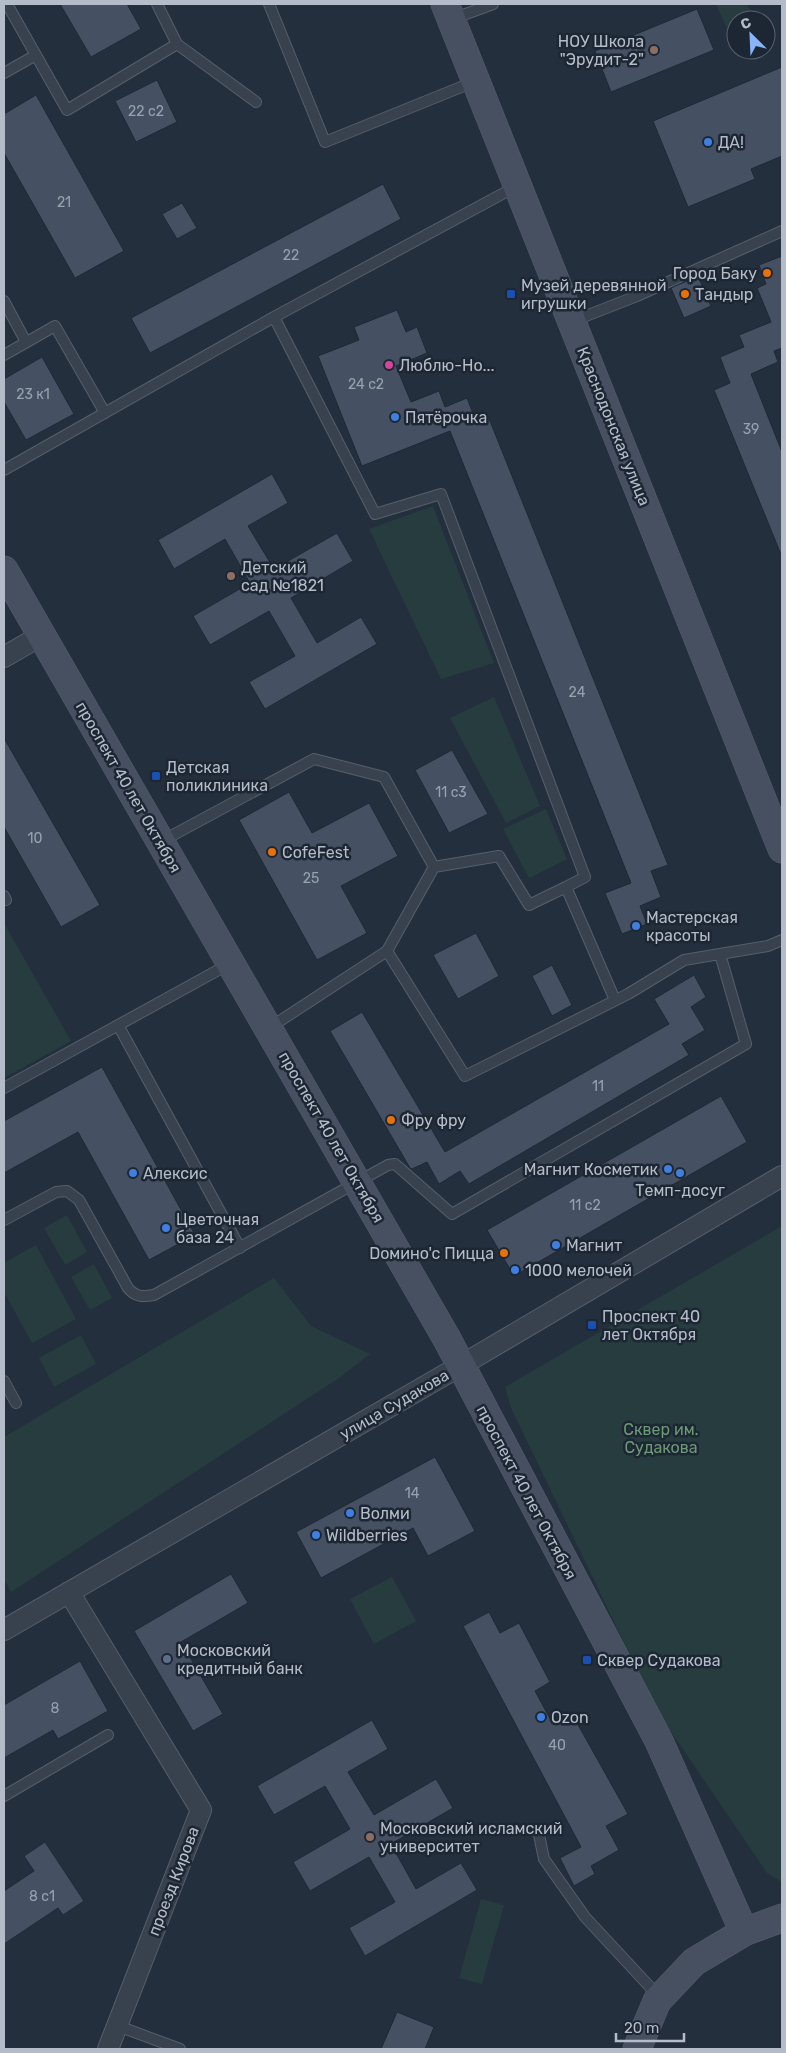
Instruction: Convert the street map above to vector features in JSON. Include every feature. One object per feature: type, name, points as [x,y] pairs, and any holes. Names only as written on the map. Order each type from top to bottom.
[{"type":"street","name":"Краснодонская улица","points":[[448,12],[782,849]]},
{"type":"street","name":"проспект 40 лет Октября","points":[[4,570],[232,962],[447,1339],[658,1741],[744,1932]]},
{"type":"street","points":[[4,657],[42,635]]},
{"type":"street","name":"улица Судакова","points":[[4,1630],[460,1366],[782,1176]]},
{"type":"street","name":"проезд Кирова","points":[[69,1592],[201,1810],[108,2049]]},
{"type":"street","points":[[637,2049],[657,2000],[694,1962],[744,1932],[782,1918]]},
{"type":"lane","points":[[7,4],[67,110],[177,44]]},
{"type":"lane","points":[[157,4],[177,44],[256,102]]},
{"type":"lane","points":[[270,4],[325,142],[476,81]]},
{"type":"lane","points":[[448,12],[493,4]]},
{"type":"lane","points":[[4,73],[36,55]]},
{"type":"lane","points":[[4,470],[274,317],[518,186]]},
{"type":"lane","points":[[572,321],[637,296],[782,231]]},
{"type":"lane","points":[[4,301],[26,342]]},
{"type":"lane","points":[[274,317],[375,514],[441,494],[585,876],[529,905],[499,856],[434,867]]},
{"type":"lane","points":[[4,355],[55,326],[105,413]]},
{"type":"lane","points":[[162,842],[314,759],[384,777],[434,867]]},
{"type":"lane","points":[[269,1028],[388,951],[434,867]]},
{"type":"lane","points":[[566,887],[615,1000]]},
{"type":"lane","points":[[388,951],[465,1076],[615,1000],[684,960],[768,946],[782,940]]},
{"type":"lane","points":[[4,1220],[56,1192],[71,1193],[79,1200],[128,1288],[134,1294],[144,1297],[154,1295],[388,1165],[396,1164],[452,1214],[746,1044],[720,954]]},
{"type":"lane","points":[[4,1088],[232,962]]},
{"type":"lane","points":[[118,1025],[240,1248]]},
{"type":"lane","points":[[4,1381],[16,1403]]},
{"type":"lane","points":[[4,1796],[108,1735]]},
{"type":"lane","points":[[538,1830],[544,1859],[585,1918],[650,1987],[657,2000]]},
{"type":"lane","points":[[118,2026],[180,2049]]},
{"type":"green space","points":[[716,4],[747,4],[750,10],[726,10],[726,26]]},
{"type":"green space","points":[[433,506],[494,663],[441,679],[369,529]]},
{"type":"green space","points":[[494,697],[540,806],[506,823],[450,718]]},
{"type":"green space","points":[[546,809],[567,859],[529,878],[503,829]]},
{"type":"green space","points":[[4,923],[71,1041],[4,1078]]},
{"type":"green space","points":[[67,1215],[87,1252],[65,1265],[44,1228]]},
{"type":"green space","name":"Сквер им. Судакова","points":[[782,1226],[782,1882],[767,1873],[657,1711],[511,1408],[505,1387]]},
{"type":"green space","points":[[36,1245],[76,1319],[32,1343],[4,1292],[4,1263]]},
{"type":"green space","points":[[94,1264],[112,1298],[90,1310],[71,1277]]},
{"type":"green space","points":[[274,1278],[311,1326],[370,1354],[339,1378],[11,1592],[4,1579],[4,1437]]},
{"type":"green space","points":[[81,1335],[96,1364],[54,1387],[39,1358]]},
{"type":"green space","points":[[392,1577],[416,1621],[374,1644],[350,1599]]},
{"type":"green space","points":[[481,1899],[504,1905],[482,1984],[459,1978]]},
{"type":"building","points":[[60,4],[127,4],[141,29],[91,57]]},
{"type":"building","name":"НОУ Школа \"Эрудит-2\"","points":[[697,9],[714,50],[611,92],[595,51]]},
{"type":"building","points":[[782,67],[782,156],[751,169],[755,179],[688,207],[653,121]]},
{"type":"building","points":[[157,80],[177,122],[136,142],[115,101]]},
{"type":"building","points":[[36,95],[124,251],[75,278],[4,153],[4,114]]},
{"type":"building","points":[[383,184],[401,219],[150,353],[131,318]]},
{"type":"building","points":[[182,203],[197,228],[177,239],[162,214]]},
{"type":"building","points":[[782,256],[782,348],[774,351],[778,362],[751,374],[782,452],[782,557],[714,390],[730,383],[720,357],[744,347],[739,335],[771,322],[757,288],[766,284],[759,265]]},
{"type":"building","points":[[698,276],[711,306],[684,318],[671,288]]},
{"type":"building","points":[[397,310],[406,332],[417,327],[427,353],[396,366],[411,402],[439,391],[445,407],[467,398],[476,421],[488,416],[668,865],[651,871],[661,897],[640,906],[647,924],[622,934],[605,893],[631,883],[450,431],[362,466],[318,356],[359,340],[354,327]]},
{"type":"building","points":[[42,357],[74,414],[26,440],[4,402],[4,379]]},
{"type":"building","points":[[272,474],[288,503],[248,526],[274,569],[337,533],[353,561],[291,598],[317,643],[361,617],[377,644],[265,709],[249,682],[295,656],[269,611],[210,645],[193,616],[250,583],[225,539],[174,569],[158,540]]},
{"type":"building","points":[[4,738],[100,905],[61,927],[4,827]]},
{"type":"building","points":[[452,750],[488,814],[449,833],[415,770]]},
{"type":"building","points":[[289,792],[312,833],[369,803],[398,856],[341,886],[367,933],[317,960],[239,820]]},
{"type":"building","points":[[476,933],[499,976],[458,999],[433,955]]},
{"type":"building","points":[[552,965],[572,1005],[552,1016],[532,976]]},
{"type":"building","points":[[694,975],[706,997],[691,1007],[705,1030],[682,1044],[689,1055],[469,1184],[460,1171],[439,1184],[427,1162],[412,1169],[410,1168],[330,1031],[362,1012],[445,1152],[669,1024],[654,999]]},
{"type":"building","points":[[102,1067],[195,1235],[149,1260],[78,1132],[4,1173],[4,1121]]},
{"type":"building","points":[[721,1096],[747,1142],[514,1276],[487,1230]]},
{"type":"building","points":[[435,1457],[475,1531],[428,1556],[413,1528],[321,1578],[296,1532]]},
{"type":"building","points":[[231,1574],[248,1603],[181,1642],[223,1714],[193,1731],[134,1631]]},
{"type":"building","points":[[489,1612],[500,1633],[519,1623],[550,1682],[535,1691],[553,1724],[572,1714],[628,1814],[606,1826],[619,1850],[591,1866],[595,1874],[574,1886],[560,1858],[581,1847],[463,1626]]},
{"type":"building","points":[[80,1661],[108,1711],[58,1739],[53,1730],[4,1758],[4,1705]]},
{"type":"building","name":"Московский исламский университет","points":[[372,1720],[388,1749],[348,1772],[374,1815],[436,1779],[453,1808],[391,1844],[416,1889],[461,1863],[477,1890],[365,1956],[349,1928],[395,1902],[369,1857],[310,1891],[293,1862],[350,1829],[325,1786],[274,1815],[257,1786]]},
{"type":"building","points":[[45,1842],[84,1901],[63,1915],[58,1908],[4,1944],[4,1891],[34,1871],[24,1856]]},
{"type":"building","points":[[397,2012],[434,2027],[425,2049],[381,2049]]},
{"type":"place","name":"НОУ Школа \"Эрудит-2\"","points":[[654,50]]},
{"type":"place","name":"ДА!","points":[[708,142]]},
{"type":"place","name":"Город Баку","points":[[767,273]]},
{"type":"place","name":"Музей деревянной игрушки","points":[[511,294]]},
{"type":"place","name":"Тандыр","points":[[685,294]]},
{"type":"place","name":"Люблю-Но...","points":[[389,365]]},
{"type":"place","name":"Пятёрочка","points":[[395,417]]},
{"type":"place","name":"Детский сад №1821","points":[[231,576]]},
{"type":"place","name":"Детская поликлиника","points":[[156,776]]},
{"type":"place","name":"CofeFest","points":[[272,852]]},
{"type":"place","name":"Мастерская красоты","points":[[636,926]]},
{"type":"place","name":"Фру фру","points":[[391,1120]]},
{"type":"place","name":"Магнит Косметик","points":[[668,1169]]},
{"type":"place","name":"Алексис","points":[[133,1173]]},
{"type":"place","name":"Темп-досуг","points":[[680,1173]]},
{"type":"place","name":"Цветочная база 24","points":[[166,1228]]},
{"type":"place","name":"Магнит","points":[[556,1245]]},
{"type":"place","name":"Dомино'с Пицца","points":[[504,1253]]},
{"type":"place","name":"1000 мелочей","points":[[515,1270]]},
{"type":"place","name":"Проспект 40 лет Октября","points":[[592,1325]]},
{"type":"place","name":"Волми","points":[[350,1513]]},
{"type":"place","name":"Wildberries","points":[[316,1535]]},
{"type":"place","name":"Московский кредитный банк","points":[[167,1659]]},
{"type":"place","name":"Сквер Судакова","points":[[587,1660]]},
{"type":"place","name":"Ozon","points":[[541,1717]]},
{"type":"place","name":"Московский исламский университет","points":[[370,1837]]}]
